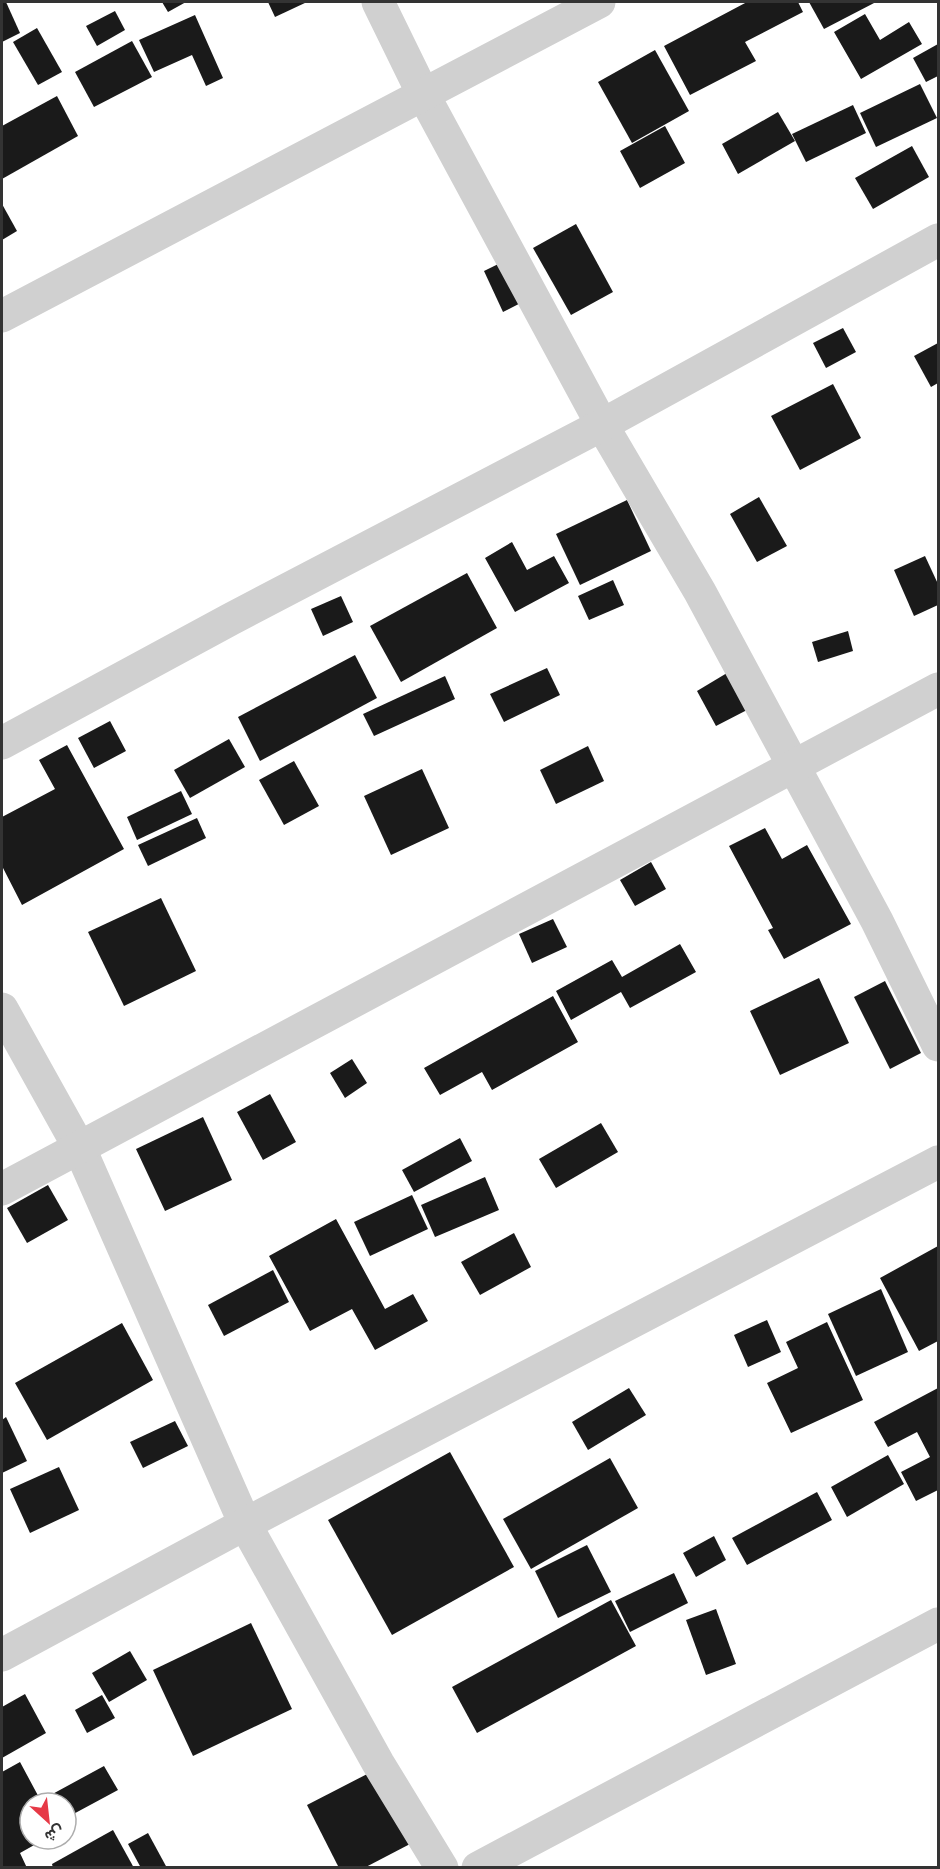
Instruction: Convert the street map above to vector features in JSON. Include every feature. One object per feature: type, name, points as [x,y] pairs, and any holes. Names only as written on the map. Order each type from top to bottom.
[{"type":"street","points":[[378,2],[423,94],[602,425],[700,592],[877,921],[939,1045]]},
{"type":"street","points":[[2,316],[599,2]]},
{"type":"street","points":[[2,743],[221,624],[602,425],[939,240]]},
{"type":"street","points":[[2,1189],[939,689]]},
{"type":"street","points":[[2,1010],[80,1149],[245,1524],[378,1763],[442,1868]]},
{"type":"street","points":[[2,1655],[245,1524],[939,1162]]},
{"type":"street","points":[[478,1868],[939,1624]]},
{"type":"building","points":[[2,2],[6,2],[20,33],[2,42]]},
{"type":"building","points":[[162,2],[186,2],[168,12]]},
{"type":"building","points":[[268,2],[307,2],[275,17]]},
{"type":"building","points":[[747,2],[798,2],[803,12],[745,42],[756,61],[690,95],[664,46]]},
{"type":"building","points":[[809,2],[876,2],[824,29]]},
{"type":"building","points":[[115,11],[125,30],[97,46],[86,26]]},
{"type":"building","points":[[865,14],[880,40],[909,22],[922,44],[861,79],[834,32]]},
{"type":"building","points":[[195,15],[223,78],[206,86],[192,55],[154,72],[139,40]]},
{"type":"building","points":[[37,28],[62,72],[38,85],[13,42]]},
{"type":"building","points":[[132,41],[152,77],[94,107],[75,72]]},
{"type":"building","points":[[938,44],[938,76],[926,82],[913,58]]},
{"type":"building","points":[[655,50],[689,111],[632,143],[598,82]]},
{"type":"building","points":[[920,84],[937,118],[876,147],[860,113]]},
{"type":"building","points":[[57,96],[78,136],[2,179],[2,126]]},
{"type":"building","points":[[853,105],[866,133],[806,162],[792,134]]},
{"type":"building","points":[[778,112],[795,141],[738,174],[722,144]]},
{"type":"building","points":[[665,126],[685,163],[640,188],[620,151]]},
{"type":"building","points":[[912,146],[929,177],[873,209],[855,178]]},
{"type":"building","points":[[2,204],[17,231],[2,240]]},
{"type":"building","points":[[576,224],[613,292],[571,315],[533,248]]},
{"type":"building","points":[[523,252],[542,292],[503,312],[484,271]]},
{"type":"building","points":[[843,328],[856,352],[826,368],[813,343]]},
{"type":"building","points":[[938,343],[938,383],[931,387],[914,356]]},
{"type":"building","points":[[833,384],[861,438],[800,470],[771,416]]},
{"type":"building","points":[[759,497],[787,546],[757,562],[730,514]]},
{"type":"building","points":[[627,500],[651,551],[580,585],[556,534]]},
{"type":"building","points":[[512,542],[527,570],[554,556],[569,583],[515,612],[485,558]]},
{"type":"building","points":[[925,556],[938,584],[938,605],[914,616],[894,570]]},
{"type":"building","points":[[467,573],[497,628],[401,682],[370,626]]},
{"type":"building","points":[[613,580],[624,605],[589,620],[578,596]]},
{"type":"building","points":[[341,596],[353,622],[323,636],[311,609]]},
{"type":"building","points":[[848,631],[853,651],[818,662],[812,642]]},
{"type":"building","points":[[355,655],[377,698],[260,761],[238,717]]},
{"type":"building","points":[[547,668],[560,695],[504,722],[490,694]]},
{"type":"building","points":[[727,673],[747,710],[716,726],[697,691]]},
{"type":"building","points":[[445,676],[455,699],[374,736],[363,714]]},
{"type":"building","points":[[110,721],[126,751],[94,768],[78,738]]},
{"type":"building","points":[[229,739],[245,767],[190,798],[174,770]]},
{"type":"building","points":[[67,745],[124,849],[22,905],[2,866],[2,817],[55,789],[39,760]]},
{"type":"building","points":[[588,746],[604,781],[556,804],[540,770]]},
{"type":"building","points":[[294,761],[319,806],[284,825],[259,780]]},
{"type":"building","points":[[422,769],[449,828],[391,855],[364,796]]},
{"type":"building","points":[[181,791],[192,814],[137,840],[127,817]]},
{"type":"building","points":[[197,818],[206,838],[148,866],[138,845]]},
{"type":"building","points":[[765,828],[782,859],[807,845],[851,924],[784,959],[768,930],[773,928],[729,846]]},
{"type":"building","points":[[651,862],[666,889],[635,906],[620,880]]},
{"type":"building","points":[[161,898],[196,971],[124,1006],[88,932]]},
{"type":"building","points":[[553,919],[567,947],[532,963],[519,934]]},
{"type":"building","points":[[680,944],[696,972],[630,1008],[621,992],[571,1020],[556,991],[612,960],[622,977]]},
{"type":"building","points":[[819,978],[849,1043],[780,1075],[750,1011]]},
{"type":"building","points":[[885,981],[921,1053],[890,1069],[854,997]]},
{"type":"building","points":[[553,996],[578,1042],[492,1090],[482,1072],[440,1095],[424,1068]]},
{"type":"building","points":[[352,1059],[367,1083],[345,1098],[330,1073]]},
{"type":"building","points":[[270,1094],[296,1142],[263,1160],[237,1112]]},
{"type":"building","points":[[203,1117],[232,1180],[165,1211],[136,1149]]},
{"type":"building","points":[[601,1123],[618,1152],[556,1188],[539,1159]]},
{"type":"building","points":[[460,1138],[472,1161],[414,1192],[402,1170]]},
{"type":"building","points":[[485,1177],[499,1210],[435,1237],[421,1205]]},
{"type":"building","points":[[48,1185],[68,1220],[27,1243],[7,1208]]},
{"type":"building","points":[[412,1195],[428,1229],[370,1256],[354,1222]]},
{"type":"building","points":[[336,1219],[385,1309],[413,1294],[428,1321],[375,1350],[352,1309],[310,1331],[269,1256]]},
{"type":"building","points":[[514,1233],[531,1267],[480,1295],[461,1262]]},
{"type":"building","points":[[938,1246],[938,1341],[919,1351],[880,1278]]},
{"type":"building","points":[[273,1270],[289,1302],[224,1336],[208,1305]]},
{"type":"building","points":[[881,1289],[908,1352],[856,1376],[828,1314]]},
{"type":"building","points":[[767,1320],[781,1352],[748,1367],[734,1335]]},
{"type":"building","points":[[827,1322],[863,1400],[791,1433],[767,1383],[798,1368],[786,1342]]},
{"type":"building","points":[[122,1323],[153,1380],[47,1440],[15,1383]]},
{"type":"building","points":[[629,1388],[646,1415],[588,1450],[572,1422]]},
{"type":"building","points":[[938,1388],[938,1490],[916,1501],[901,1472],[930,1457],[917,1432],[888,1447],[874,1422]]},
{"type":"building","points":[[6,1417],[27,1461],[2,1473],[2,1420]]},
{"type":"building","points":[[175,1421],[188,1446],[143,1468],[130,1442]]},
{"type":"building","points":[[450,1452],[514,1567],[392,1635],[328,1520]]},
{"type":"building","points":[[888,1455],[904,1484],[847,1517],[831,1487]]},
{"type":"building","points":[[610,1458],[638,1508],[531,1569],[503,1519]]},
{"type":"building","points":[[59,1467],[79,1510],[30,1533],[10,1489]]},
{"type":"building","points":[[817,1492],[832,1520],[747,1565],[732,1538]]},
{"type":"building","points":[[714,1536],[726,1560],[696,1577],[683,1553]]},
{"type":"building","points":[[587,1545],[611,1592],[558,1618],[535,1571]]},
{"type":"building","points":[[674,1573],[688,1603],[630,1632],[615,1601]]},
{"type":"building","points":[[611,1600],[636,1646],[477,1733],[452,1687]]},
{"type":"building","points":[[716,1609],[736,1664],[706,1675],[686,1620]]},
{"type":"building","points":[[251,1623],[292,1709],[193,1756],[153,1670]]},
{"type":"building","points":[[130,1651],[147,1680],[109,1702],[92,1673]]},
{"type":"building","points":[[25,1694],[46,1733],[2,1758],[2,1707]]},
{"type":"building","points":[[102,1695],[115,1718],[87,1733],[75,1710]]},
{"type":"building","points":[[20,1762],[36,1791],[18,1791],[18,1851],[24,1851],[20,1853],[27,1868],[2,1868],[2,1772]]},
{"type":"building","points":[[104,1766],[118,1790],[78,1812],[78,1791],[58,1791]]},
{"type":"building","points":[[373,1771],[410,1844],[364,1868],[339,1868],[307,1805]]},
{"type":"building","points":[[113,1830],[134,1868],[53,1868],[52,1864]]},
{"type":"building","points":[[148,1833],[167,1868],[141,1868],[128,1844]]}]
